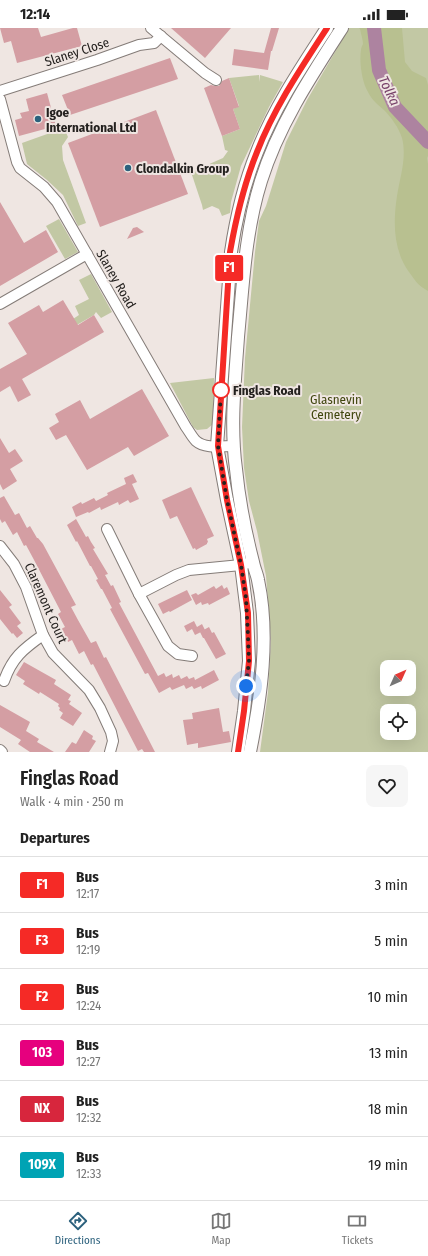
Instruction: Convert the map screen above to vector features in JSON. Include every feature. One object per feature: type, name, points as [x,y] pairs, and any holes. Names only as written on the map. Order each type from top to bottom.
[{"type":"main road","points":[[312,50],[316,28]]},
{"type":"main road","points":[[250,752],[257,717],[262,679],[263,630],[261,602],[258,579],[247,564],[227,500],[218,446],[230,252],[244,188],[256,153],[282,100],[327,28]]},
{"type":"main road","points":[[238,752],[249,661],[247,564],[243,518],[233,446],[236,371],[245,258],[252,216],[259,187],[275,145],[292,111],[342,28]]},
{"type":"street","points":[[151,28],[205,73],[216,80]]},
{"type":"street","name":"Slaney Close","points":[[0,91],[139,45],[154,43],[161,36]]},
{"type":"street","name":"Slaney Road","points":[[0,98],[4,132],[20,168],[44,187],[57,202],[186,427],[196,441],[202,444],[233,446]]},
{"type":"street","points":[[0,304],[87,254]]},
{"type":"street","points":[[107,529],[138,594],[168,646],[178,654],[192,656]]},
{"type":"street","name":"Claremont Court","points":[[0,546],[14,564],[26,587],[43,635],[53,653],[89,690],[100,708],[111,732],[113,741],[110,752]]},
{"type":"street","points":[[138,594],[176,575],[190,570],[247,564]]},
{"type":"street","points":[[4,681],[8,669],[20,652],[43,635]]},
{"type":"green space","name":"Glasnevin Cemetery","points":[[349,28],[428,28],[428,752],[260,752],[268,692],[271,641],[266,576],[249,501],[244,468],[242,427],[245,358],[259,221],[266,206],[286,142],[307,100]]},
{"type":"green space","points":[[359,28],[402,28],[405,62],[412,71],[426,78],[428,85],[428,291],[419,285],[409,272],[397,245],[395,216],[404,152],[402,138],[401,134],[387,113],[369,95],[366,88],[361,66],[360,55],[363,44]]},
{"type":"green space","points":[[259,75],[259,82],[260,75],[283,82],[269,107],[241,166],[231,202],[230,213],[222,216],[219,209],[212,206],[203,210],[191,172],[223,158],[228,151],[225,150],[222,136],[240,129],[233,109],[239,106],[229,78]]},
{"type":"green space","points":[[64,128],[68,137],[62,146],[63,160],[86,223],[78,226],[63,195],[27,164],[22,143]]},
{"type":"green space","points":[[59,219],[78,252],[65,259],[46,226]]},
{"type":"green space","points":[[91,274],[112,312],[101,318],[96,312],[94,315],[56,337],[64,325],[79,315],[75,306],[89,299],[79,280]]},
{"type":"green space","points":[[214,378],[213,424],[207,429],[197,430],[193,427],[170,383]]},
{"type":"building","points":[[0,28],[38,28],[41,37],[77,28],[82,46],[17,63],[11,41],[4,43]]},
{"type":"building","points":[[171,28],[231,28],[205,58]]},
{"type":"building","points":[[271,28],[279,28],[271,51],[268,70],[232,65],[234,49],[264,53]]},
{"type":"building","points":[[170,58],[178,79],[70,115],[62,95]]},
{"type":"building","points":[[229,78],[239,107],[233,109],[240,129],[222,136],[204,88],[211,85],[219,86],[222,81]]},
{"type":"building","name":"Igoe International Ltd","points":[[47,93],[56,126],[19,136],[15,120],[22,118],[20,113],[29,111],[26,99]]},
{"type":"building","name":"Clondalkin Group","points":[[156,110],[188,194],[100,227],[68,143]]},
{"type":"building","points":[[0,202],[24,243],[46,230],[58,252],[0,286]]},
{"type":"building","points":[[137,227],[144,232],[127,239],[133,228]]},
{"type":"building","points":[[63,300],[78,325],[94,315],[104,332],[22,379],[31,395],[18,402],[10,386],[0,392],[0,369],[27,354],[8,323],[39,305],[43,312]]},
{"type":"building","points":[[142,389],[169,436],[134,456],[128,447],[87,470],[66,435],[56,440],[49,428],[59,422],[55,414],[80,400],[90,419]]},
{"type":"building","points":[[0,438],[9,453],[15,449],[23,461],[10,469],[17,481],[3,490],[0,484]]},
{"type":"building","points":[[133,474],[137,482],[132,484],[139,499],[130,503],[128,500],[119,505],[118,502],[101,510],[100,507],[89,513],[88,512],[76,517],[72,507],[81,502],[82,504],[94,498],[96,501],[108,495],[107,493],[126,484],[124,478]]},
{"type":"building","points":[[191,487],[214,536],[207,539],[207,544],[196,550],[195,548],[193,549],[177,516],[170,519],[162,500]]},
{"type":"building","points":[[4,496],[15,515],[19,513],[27,528],[30,526],[37,538],[43,544],[76,605],[71,607],[78,620],[91,643],[96,641],[104,658],[106,657],[155,752],[144,752],[142,749],[138,751],[93,664],[91,665],[84,651],[79,654],[72,640],[68,642],[61,629],[65,627],[58,614],[61,612],[26,545],[24,546],[17,532],[13,535],[5,521],[2,523],[0,519],[0,498]]},
{"type":"building","points":[[76,519],[86,537],[88,536],[95,548],[93,549],[108,574],[105,575],[111,586],[113,585],[121,602],[119,603],[158,676],[164,673],[166,677],[172,674],[173,678],[179,675],[181,679],[187,676],[189,679],[194,677],[195,680],[214,670],[219,680],[202,689],[201,686],[194,689],[192,686],[186,689],[184,685],[172,690],[170,687],[159,693],[148,673],[145,674],[110,609],[112,608],[96,580],[98,579],[67,525]]},
{"type":"building","points":[[222,585],[224,589],[227,587],[230,594],[209,605],[208,603],[202,605],[201,602],[196,605],[191,595],[196,593],[198,595],[214,586],[216,589]]},
{"type":"building","points":[[0,590],[12,605],[9,607],[21,623],[17,626],[23,633],[17,638],[0,619]]},
{"type":"building","points":[[187,590],[192,600],[170,612],[169,611],[163,614],[158,604]]},
{"type":"building","points":[[194,621],[197,627],[202,624],[205,630],[195,635],[192,629],[187,632],[184,626]]},
{"type":"building","points":[[209,627],[212,633],[214,632],[226,654],[216,659],[200,632]]},
{"type":"building","points":[[24,662],[56,680],[54,684],[71,695],[68,700],[71,701],[69,704],[82,713],[73,726],[60,718],[63,713],[59,710],[59,704],[40,692],[39,694],[23,684],[25,681],[16,675]]},
{"type":"building","points":[[0,705],[30,722],[26,731],[39,739],[37,742],[54,752],[30,752],[18,744],[21,740],[0,727]]},
{"type":"building","points":[[219,708],[223,732],[229,731],[231,742],[198,748],[198,743],[187,745],[183,720],[193,719],[192,713]]},
{"type":"building","points":[[84,730],[93,736],[92,739],[96,741],[89,752],[65,752],[72,742],[76,744]]},
{"type":"waterway","name":"Tolka","points":[[374,28],[379,70],[395,107],[428,142]]},
{"type":"bus line","name":"F1","points":[[238,752],[249,661],[248,613],[241,565],[227,500],[218,446],[230,252],[244,188],[256,153],[282,100],[327,28]]},
{"type":"place","name":"Igoe International Ltd","points":[[38,119]]},
{"type":"place","name":"Clondalkin Group","points":[[128,168]]},
{"type":"place","name":"Finglas Road","points":[[221,390]]},
{"type":"route","points":[[221,390],[218,446],[227,500],[241,565],[248,613],[249,661],[246,686]]}]
